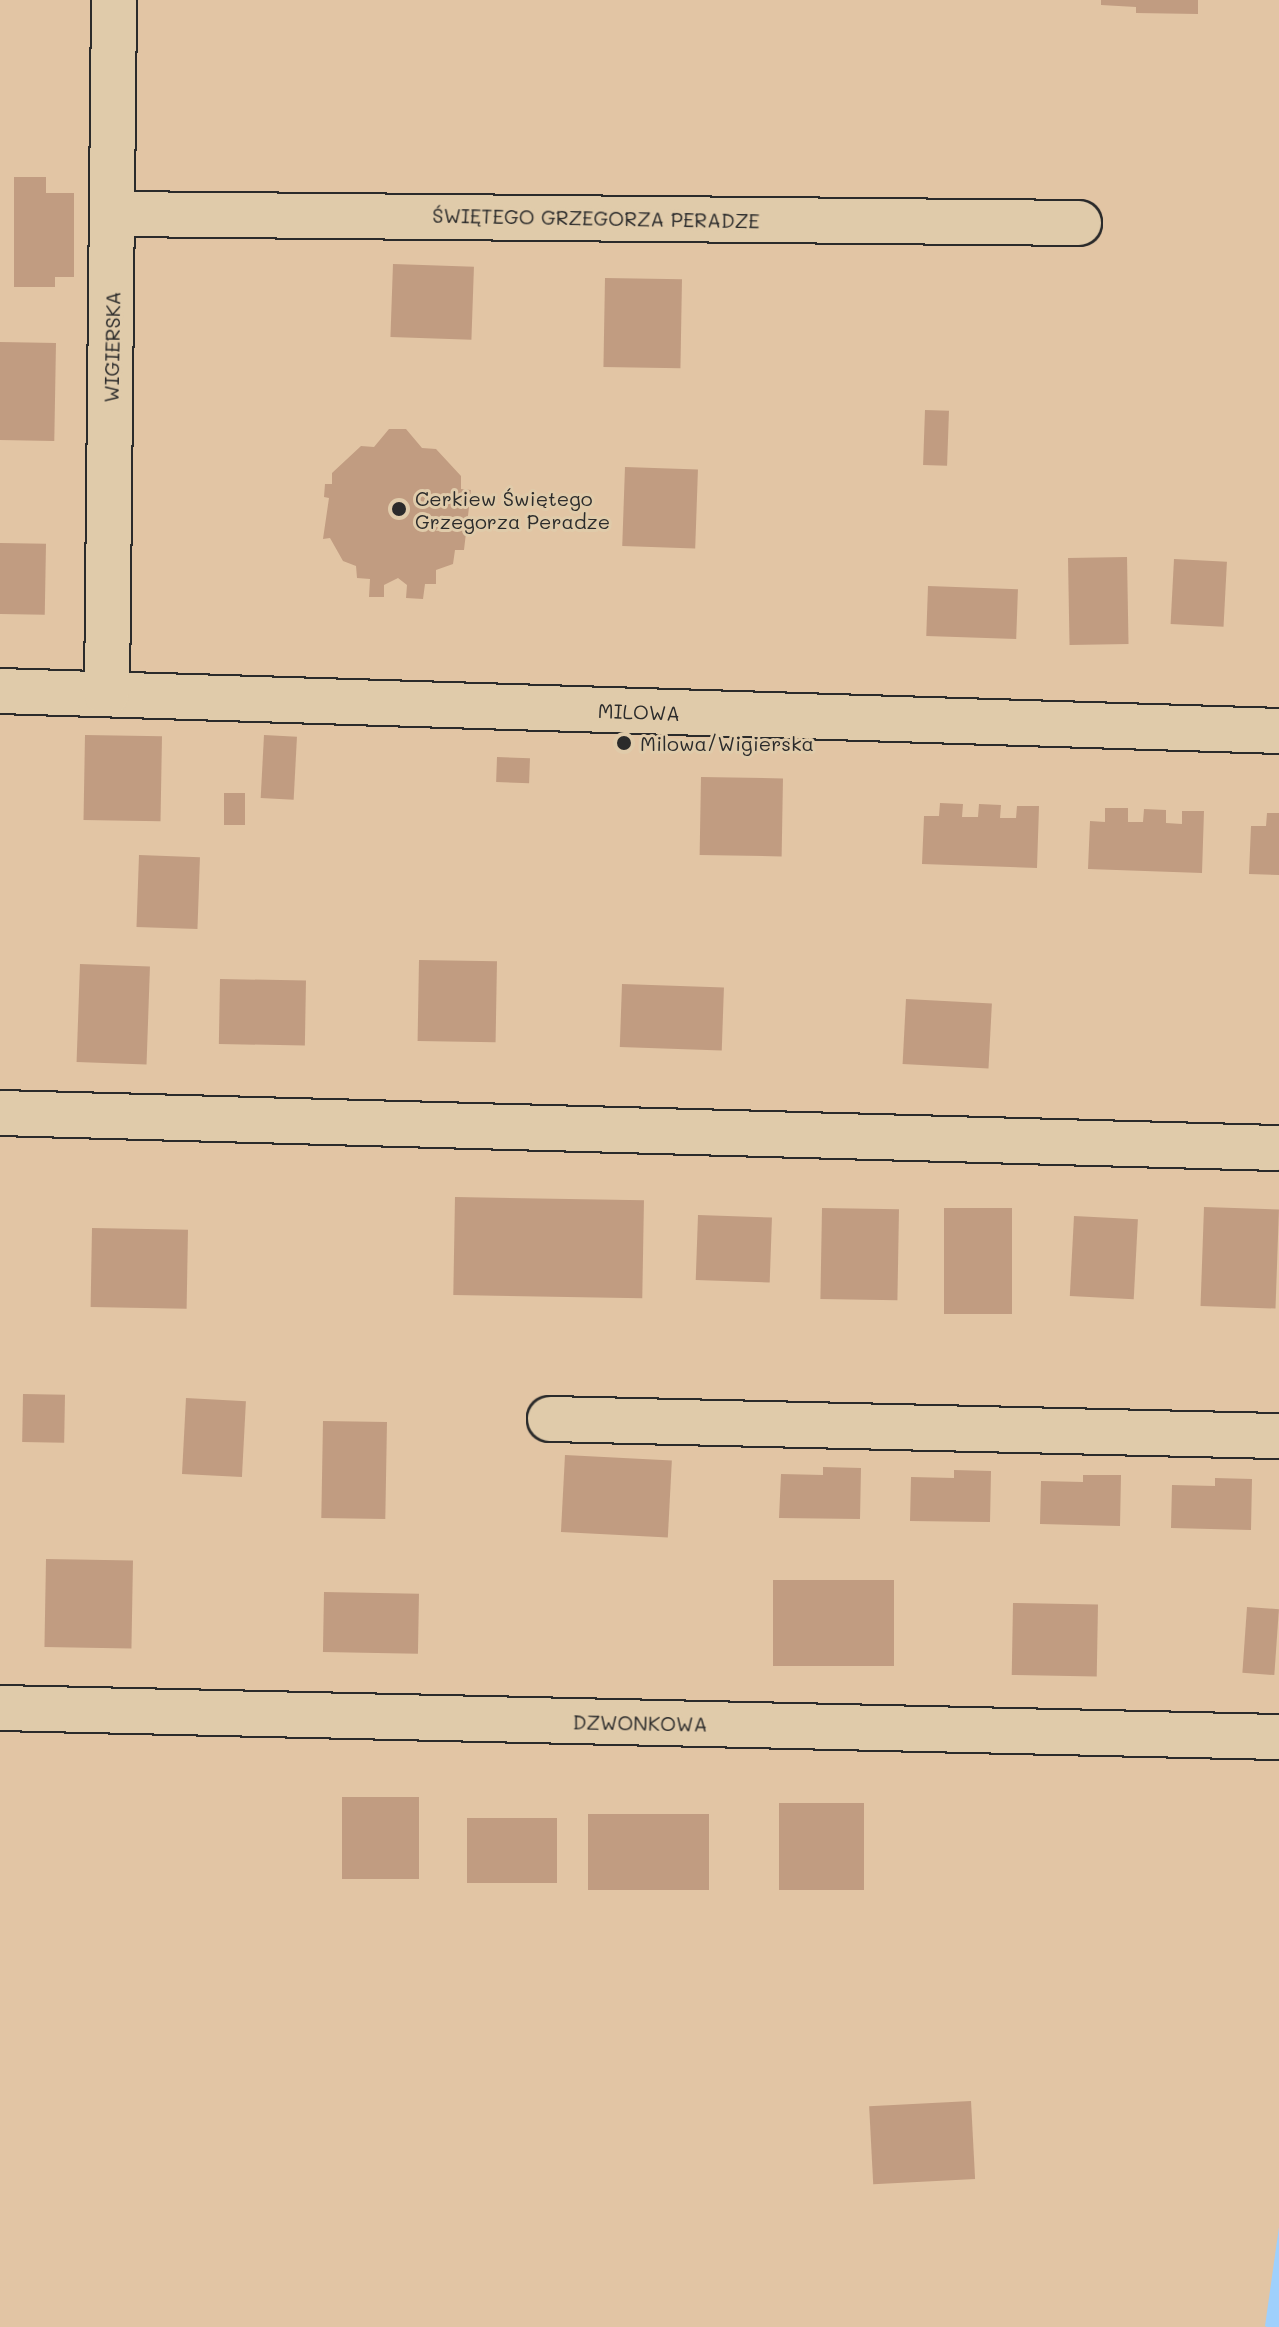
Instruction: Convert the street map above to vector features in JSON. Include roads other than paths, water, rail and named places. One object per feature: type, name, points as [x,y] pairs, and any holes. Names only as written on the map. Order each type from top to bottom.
[{"type":"street","name":"WIGIERSKA","points":[[107,694],[114,0]]},
{"type":"street","name":"ŚWIĘTEGO GRZEGORZA PERADZE","points":[[114,214],[1079,223]]},
{"type":"street","name":"MILOWA","points":[[0,691],[1279,731]]},
{"type":"street","points":[[0,1113],[1279,1148]]},
{"type":"street","points":[[550,1419],[1279,1436]]},
{"type":"street","name":"DZWONKOWA","points":[[0,1708],[1279,1737]]},
{"type":"water","points":[[1279,2227],[1279,2327],[1267,2327],[1265,2326]]},
{"type":"place","name":"Cerkiew Świętego Grzegorza Peradze","points":[[399,509]]},
{"type":"place","name":"Milowa/Wigierska","points":[[624,743]]}]
